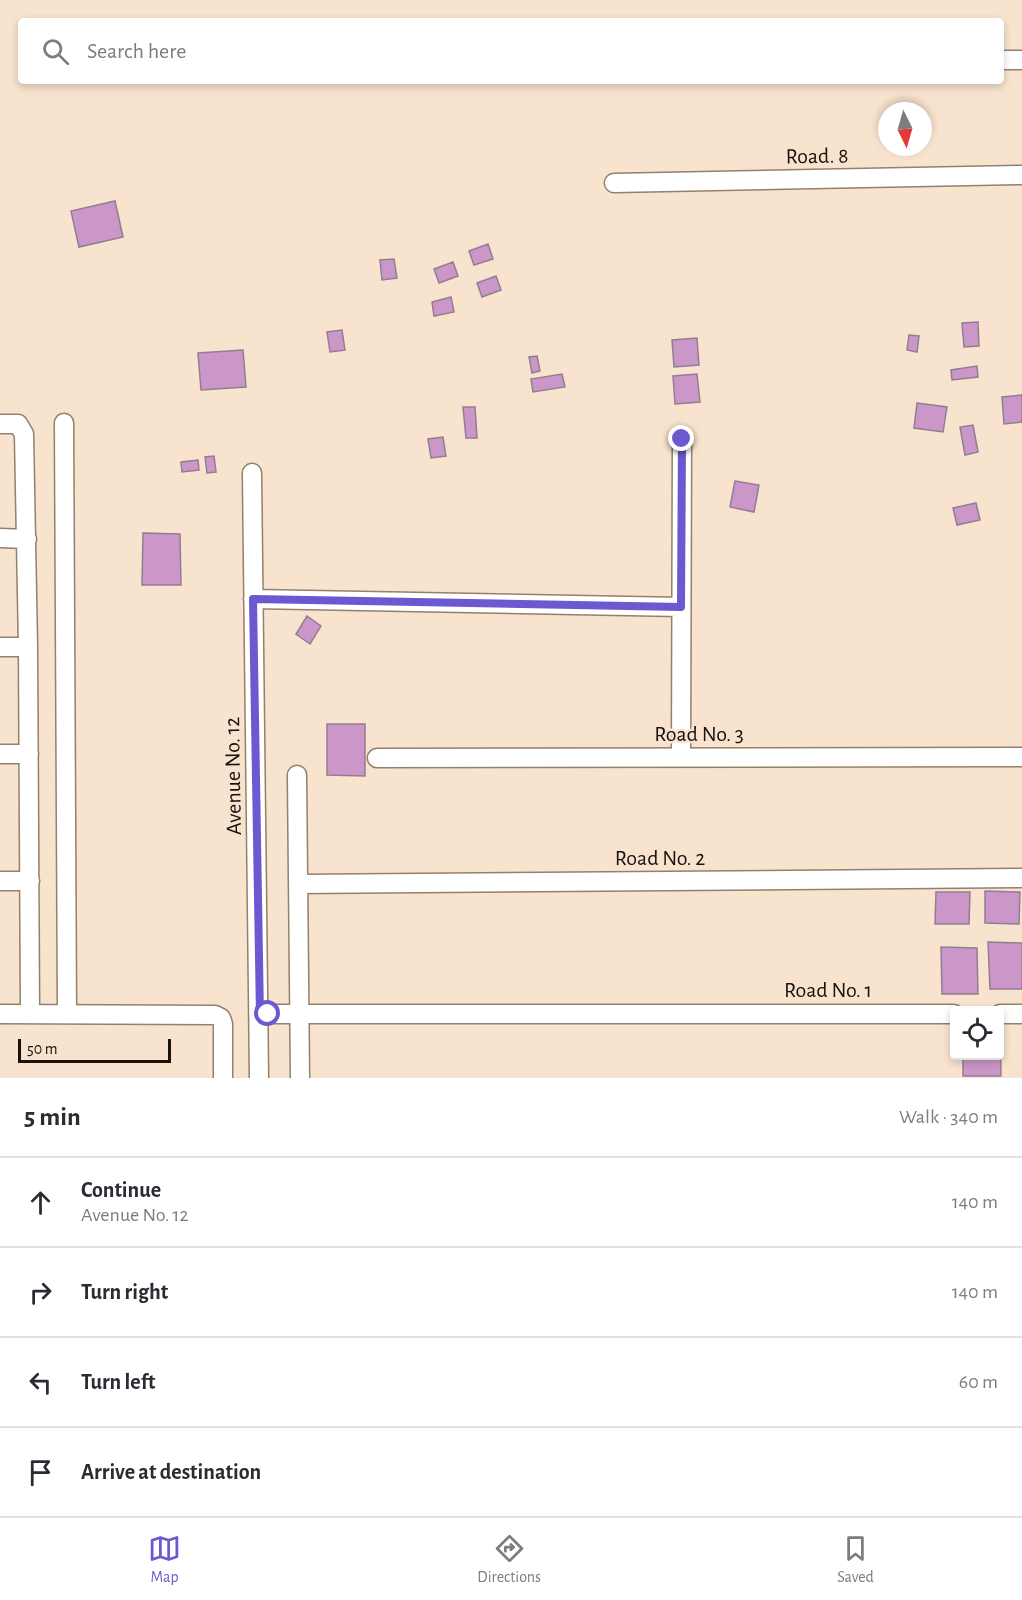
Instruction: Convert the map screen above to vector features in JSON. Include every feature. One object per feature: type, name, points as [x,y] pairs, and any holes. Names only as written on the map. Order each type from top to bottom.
[{"type":"street","points":[[1004,60],[1022,60]]},
{"type":"street","name":"Road. 8","points":[[614,183],[1022,175]]},
{"type":"street","points":[[64,423],[67,1014]]},
{"type":"street","points":[[0,424],[18,424],[24,434],[27,538],[30,1013]]},
{"type":"street","points":[[681,757],[682,439]]},
{"type":"street","name":"Avenue No. 12","points":[[252,473],[259,1078]]},
{"type":"street","points":[[0,538],[27,538]]},
{"type":"street","points":[[253,599],[681,607]]},
{"type":"street","points":[[0,647],[28,646]]},
{"type":"street","points":[[0,754],[29,754]]},
{"type":"street","name":"Road No. 3","points":[[377,758],[1022,757]]},
{"type":"street","points":[[297,775],[300,1078]]},
{"type":"street","name":"Road No. 2","points":[[299,884],[1022,878]]},
{"type":"street","points":[[0,881],[30,880]]},
{"type":"street","points":[[0,1014],[215,1015],[223,1024],[223,1078]]},
{"type":"street","name":"Road No. 1","points":[[260,1017],[268,1014],[950,1014]]},
{"type":"street","points":[[1004,1014],[1022,1014]]},
{"type":"building","points":[[115,201],[123,237],[79,247],[71,211]]},
{"type":"building","points":[[488,244],[493,259],[474,265],[469,251]]},
{"type":"building","points":[[394,259],[397,278],[382,280],[380,260]]},
{"type":"building","points":[[453,262],[458,276],[439,283],[434,269]]},
{"type":"building","points":[[496,276],[501,290],[482,297],[477,283]]},
{"type":"building","points":[[451,297],[454,312],[434,316],[432,302]]},
{"type":"building","points":[[978,322],[979,346],[964,347],[962,323]]},
{"type":"building","points":[[342,330],[345,350],[330,352],[327,332]]},
{"type":"building","points":[[909,335],[919,336],[917,352],[907,350]]},
{"type":"building","points":[[697,338],[699,365],[674,367],[672,340]]},
{"type":"building","points":[[243,350],[246,387],[201,390],[198,353]]},
{"type":"building","points":[[537,356],[540,371],[532,373],[529,357]]},
{"type":"building","points":[[977,366],[978,377],[952,380],[951,370]]},
{"type":"building","points":[[562,374],[565,387],[533,392],[531,379]]},
{"type":"building","points":[[697,374],[700,402],[675,404],[673,376]]},
{"type":"building","points":[[1022,395],[1022,422],[1004,424],[1002,397]]},
{"type":"building","points":[[917,403],[947,407],[943,432],[914,428]]},
{"type":"building","points":[[463,407],[475,407],[477,438],[466,438]]},
{"type":"building","points":[[973,425],[978,452],[965,455],[960,427]]},
{"type":"building","points":[[443,437],[446,456],[431,458],[428,439]]},
{"type":"building","points":[[214,456],[216,472],[207,473],[205,457]]},
{"type":"building","points":[[198,460],[199,470],[182,472],[181,462]]},
{"type":"building","points":[[735,481],[759,485],[754,512],[730,507]]},
{"type":"building","points":[[976,503],[980,520],[957,525],[953,508]]},
{"type":"building","points":[[143,533],[180,534],[181,585],[142,585]]},
{"type":"building","points":[[307,616],[321,626],[310,644],[296,634]]},
{"type":"building","points":[[327,724],[365,724],[365,776],[327,775]]},
{"type":"building","points":[[985,891],[1020,892],[1019,924],[985,923]]},
{"type":"building","points":[[936,892],[970,892],[969,924],[935,924]]},
{"type":"building","points":[[988,942],[1022,943],[1022,989],[990,989]]},
{"type":"building","points":[[941,947],[977,948],[978,994],[942,994]]},
{"type":"building","points":[[963,1060],[1001,1060],[1001,1076],[963,1076]]},
{"type":"route","points":[[268,1014],[260,1017],[253,599],[681,607],[682,439]]}]
